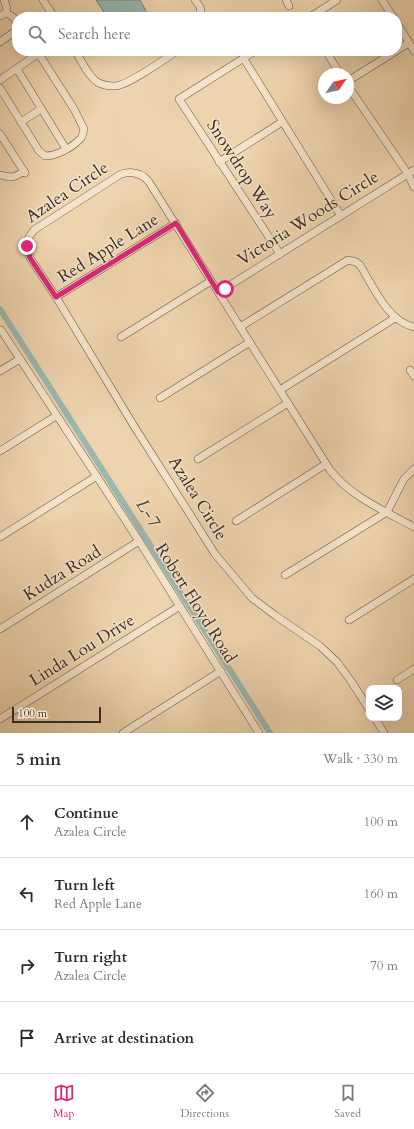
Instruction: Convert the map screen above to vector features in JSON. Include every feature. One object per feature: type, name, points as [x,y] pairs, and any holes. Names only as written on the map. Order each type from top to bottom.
[{"type":"street","points":[[3,15],[7,8],[4,0]]},
{"type":"street","points":[[43,0],[51,12]]},
{"type":"street","points":[[195,0],[200,7],[201,12]]},
{"type":"street","points":[[318,12],[337,0]]},
{"type":"street","points":[[382,0],[390,12]]},
{"type":"street","points":[[402,32],[414,51]]},
{"type":"street","points":[[0,42],[12,34]]},
{"type":"street","points":[[402,48],[409,43]]},
{"type":"street","points":[[0,80],[33,56]]},
{"type":"street","points":[[0,88],[39,151],[45,156],[51,156],[66,149],[82,137],[84,129],[74,109],[41,56]]},
{"type":"street","points":[[78,56],[91,76],[97,82],[105,85],[116,86],[128,82],[169,56]]},
{"type":"street","points":[[247,56],[244,58],[341,216]]},
{"type":"street","points":[[329,56],[336,68]]},
{"type":"street","points":[[354,77],[389,56]]},
{"type":"street","name":"Snowdrop Way","points":[[244,58],[179,99],[280,254]]},
{"type":"street","points":[[17,69],[66,149]]},
{"type":"street","points":[[354,94],[411,172],[414,187]]},
{"type":"street","points":[[22,122],[41,109]]},
{"type":"street","points":[[219,162],[282,122]]},
{"type":"street","points":[[0,134],[24,172],[10,178],[0,175]]},
{"type":"street","name":"Azalea Circle","points":[[366,704],[351,680],[337,662],[320,646],[252,598],[215,554],[134,426],[56,297],[30,258],[27,246],[31,233],[37,227],[121,174],[129,172],[136,173],[146,179],[176,223],[326,464],[344,486],[414,527]]},
{"type":"street","name":"Victoria Woods Circle","points":[[218,292],[411,172]]},
{"type":"street","name":"Red Apple Lane","points":[[56,297],[176,223]]},
{"type":"street","points":[[240,327],[348,260],[356,262],[360,265],[388,310],[395,318],[414,328]]},
{"type":"street","points":[[121,337],[211,281]]},
{"type":"street","points":[[280,390],[395,318]]},
{"type":"street","name":"Robert Floyd Road","points":[[1,330],[139,541],[259,733]]},
{"type":"street","points":[[160,398],[250,342]]},
{"type":"street","points":[[0,371],[20,359]]},
{"type":"street","points":[[198,460],[288,403]]},
{"type":"street","points":[[0,451],[56,416]]},
{"type":"street","points":[[236,521],[326,464]]},
{"type":"street","points":[[284,576],[387,512],[404,479],[414,469]]},
{"type":"street","points":[[0,537],[97,476]]},
{"type":"street","name":"Kudza Road","points":[[0,629],[139,541]]},
{"type":"street","points":[[349,620],[414,580]]},
{"type":"street","name":"Linda Lou Drive","points":[[0,719],[180,606]]},
{"type":"street","points":[[397,680],[414,669]]},
{"type":"street","points":[[122,733],[221,671]]},
{"type":"street","points":[[377,721],[384,733]]},
{"type":"water","points":[[96,0],[140,0],[146,11],[146,12],[104,12]]},
{"type":"waterway","name":"L-7","points":[[0,309],[270,733]]},
{"type":"route","points":[[27,246],[30,258],[56,297],[176,223],[218,292],[225,289]]}]
